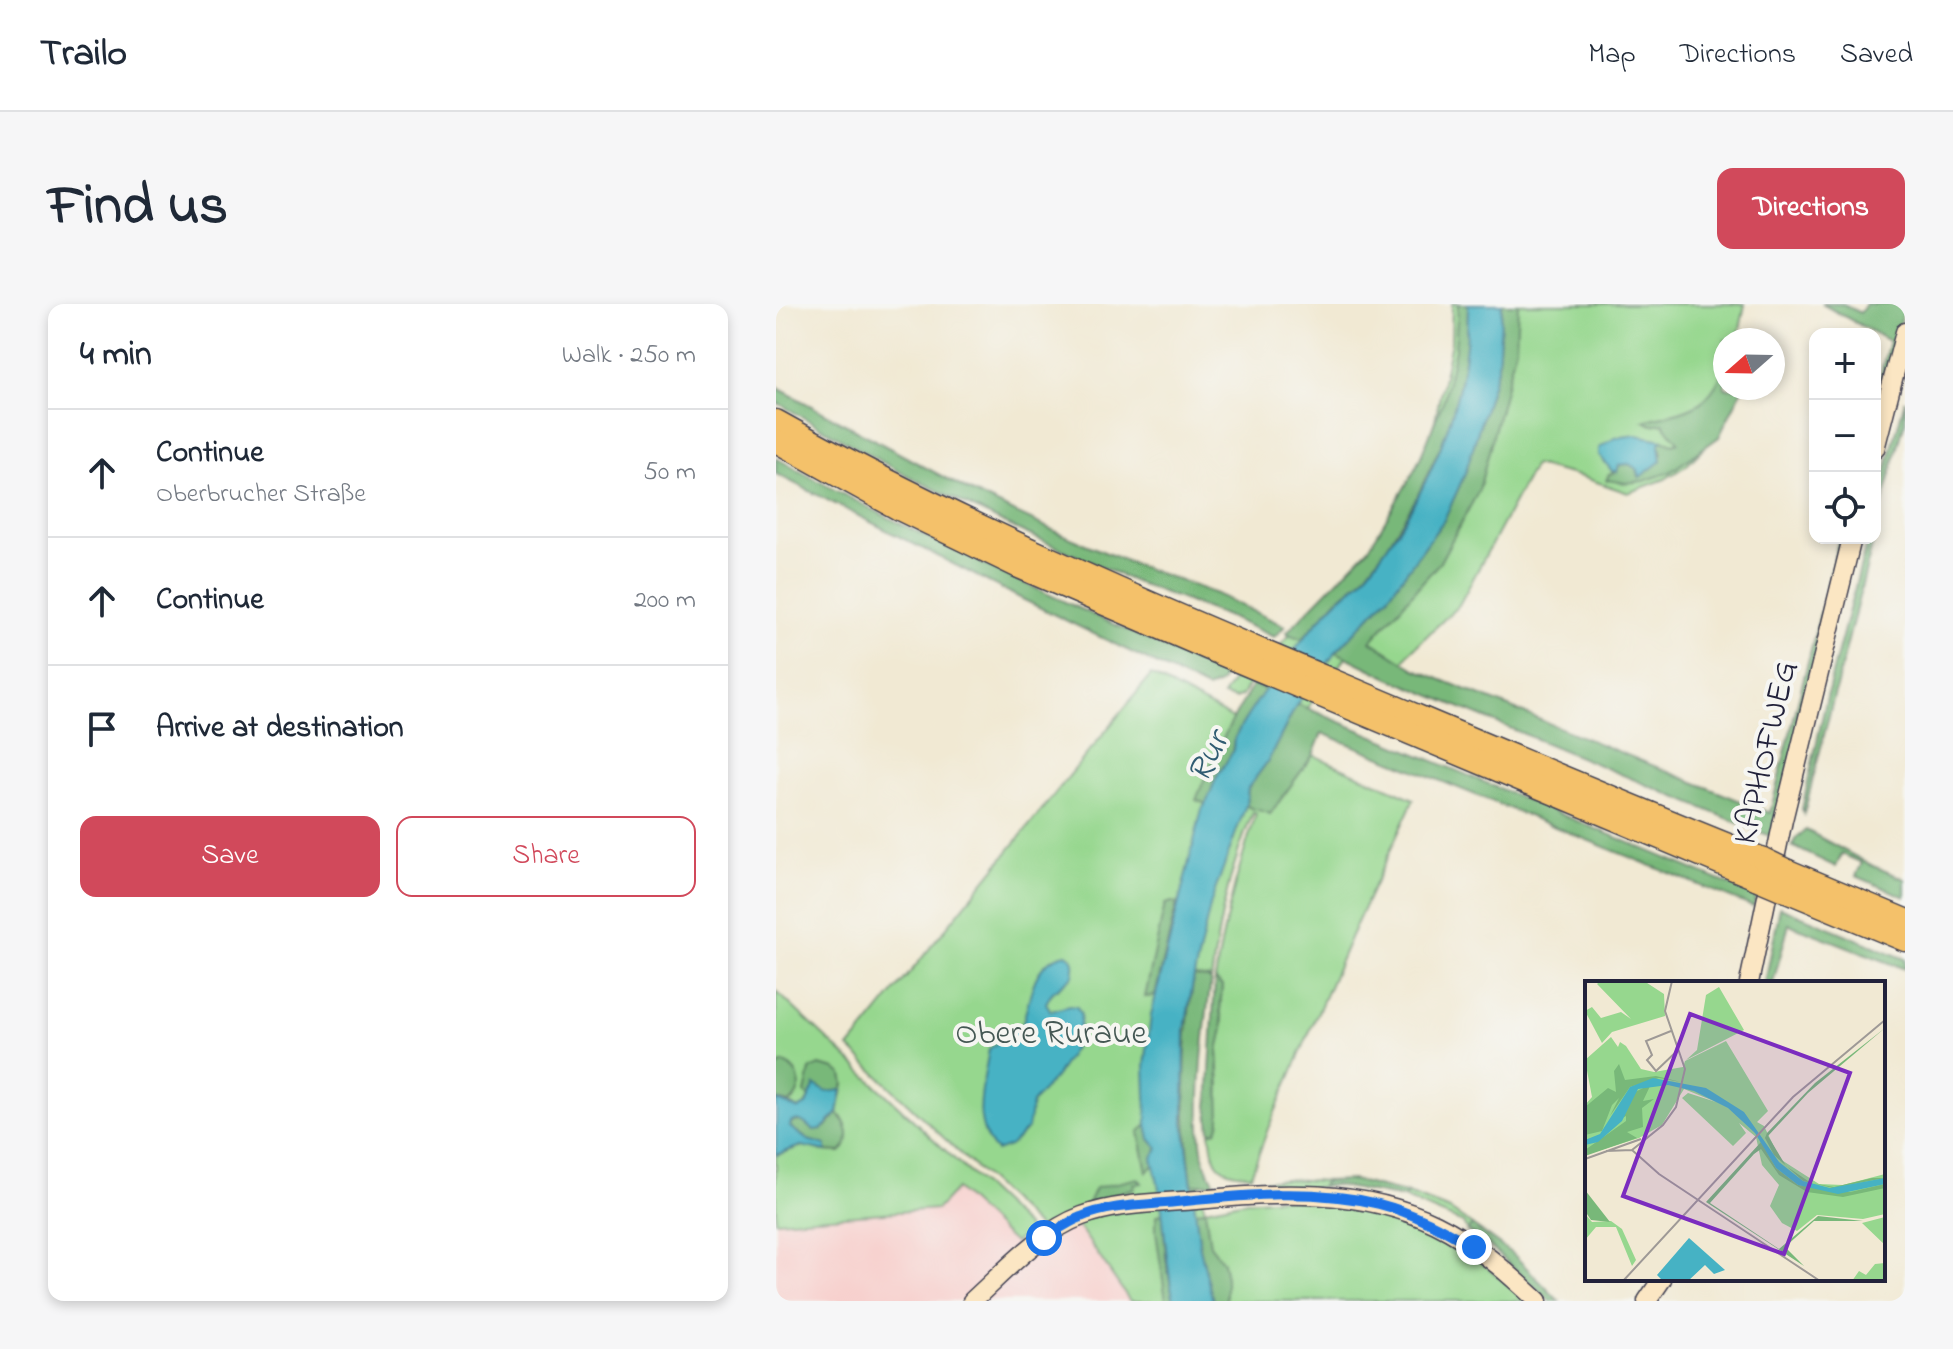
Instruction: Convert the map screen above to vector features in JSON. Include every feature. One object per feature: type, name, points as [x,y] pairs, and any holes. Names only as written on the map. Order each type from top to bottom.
[{"type":"highway","points":[[776,421],[905,491],[1213,641]]},
{"type":"highway","points":[[776,441],[899,509],[1006,560],[1213,641],[1761,869],[1905,940]]},
{"type":"highway","points":[[1786,880],[1905,920]]},
{"type":"main road","points":[[1881,426],[1905,332]]},
{"type":"main road","name":"KAPHOFWEG","points":[[1749,981],[1783,820],[1851,544]]},
{"type":"main road","points":[[972,1301],[1044,1238],[1082,1216],[1132,1206],[1215,1198],[1311,1194],[1347,1198],[1408,1213],[1437,1225],[1474,1247],[1538,1301]]},
{"type":"main road","points":[[1647,1301],[1662,1281]]},
{"type":"main road","points":[[1655,1301],[1662,1281]]},
{"type":"shaded area","points":[[956,1189],[1027,1259],[1068,1230],[1109,1220],[1160,1301],[776,1301],[776,1221],[937,1209]]},
{"type":"green space","name":"Obere Ruraue","points":[[1452,304],[1745,304],[1740,328],[1713,328],[1713,400],[1721,400],[1706,446],[1687,465],[1665,479],[1628,493],[1534,465],[1459,605],[1409,653],[1401,665],[1359,641],[1316,694],[1270,778],[1261,809],[1270,814],[1313,755],[1414,799],[1350,938],[1251,1175],[1230,1172],[1219,1165],[1213,1153],[1210,1132],[1217,1131],[1220,1085],[1218,1050],[1223,1022],[1220,1010],[1222,986],[1215,980],[1232,896],[1256,814],[1253,813],[1226,896],[1199,1034],[1198,1184],[1205,1209],[1282,1198],[1382,1211],[1436,1231],[1462,1247],[1529,1301],[1130,1301],[1079,1227],[1042,1231],[849,1048],[1151,675],[1233,719],[1282,643],[1365,557],[1392,516],[1427,444],[1451,342]]},
{"type":"green space","points":[[1458,304],[1468,304],[1467,346],[1452,422],[1417,497],[1386,548],[1362,579],[1337,600],[1302,639],[1286,633],[1369,548],[1417,466],[1444,399],[1455,349]]},
{"type":"green space","points":[[1502,304],[1518,304],[1516,347],[1479,490],[1440,562],[1371,641],[1415,669],[1770,813],[1837,544],[1845,544],[1772,837],[1389,678],[1336,652],[1387,598],[1444,520],[1465,474],[1498,365]]},
{"type":"green space","points":[[1822,304],[1843,304],[1860,313],[1866,304],[1905,304],[1881,399],[1881,372],[1889,341],[1881,337],[1881,328],[1865,328]]},
{"type":"green space","points":[[776,387],[973,493],[1059,533],[1214,593],[1285,626],[1274,637],[1135,582],[1010,526],[902,473],[776,402]]},
{"type":"green space","points":[[1713,389],[1713,400],[1737,400],[1719,437],[1670,472],[1644,481],[1625,483],[1607,480],[1619,465],[1629,464],[1637,469],[1639,477],[1662,454],[1659,444],[1663,440],[1673,444],[1678,442],[1663,423],[1652,425],[1644,421],[1694,406]]},
{"type":"green space","points":[[1905,400],[1905,421],[1881,511],[1881,490]]},
{"type":"green space","points":[[776,458],[942,544],[1225,675],[1220,684],[1207,689],[776,474]]},
{"type":"green space","points":[[1866,544],[1872,544],[1804,814],[1802,809],[1832,674]]},
{"type":"green space","points":[[1238,672],[1252,678],[1242,696],[1235,699],[1223,696]]},
{"type":"green space","points":[[1253,685],[1266,690],[1234,740],[1232,752],[1217,776],[1209,801],[1206,804],[1196,800],[1222,741]]},
{"type":"green space","points":[[1297,704],[1757,896],[1753,907],[1322,733],[1313,755],[1270,814],[1251,808],[1246,805],[1248,788],[1268,761]]},
{"type":"green space","points":[[1806,830],[1873,866],[1905,879],[1905,897],[1856,876],[1862,863],[1842,854],[1836,867],[1792,846]]},
{"type":"green space","points":[[1177,903],[1155,996],[1145,997],[1165,904]]},
{"type":"green space","points":[[1780,907],[1905,959],[1905,969],[1789,924],[1774,981],[1765,981]]},
{"type":"green space","points":[[1194,976],[1211,981],[1201,1075],[1200,1127],[1206,1166],[1215,1183],[1192,1185],[1185,1080],[1187,1029]]},
{"type":"green space","points":[[1215,980],[1222,986],[1220,1010],[1223,1029],[1218,1050],[1220,1121],[1217,1131],[1210,1132],[1208,1107]]},
{"type":"green space","points":[[776,991],[1031,1231],[1014,1243],[956,1189],[937,1209],[776,1221],[776,1155],[806,1145],[822,1151],[840,1152],[847,1132],[838,1113],[844,1084],[835,1069],[819,1065],[813,1068],[805,1093],[809,1098],[805,1105],[798,1109],[789,1103],[794,1100],[800,1085],[784,1063],[776,1067]]},
{"type":"green space","points":[[784,1063],[795,1071],[799,1082],[798,1093],[789,1103],[776,1100],[776,1067]]},
{"type":"green space","points":[[819,1065],[842,1074],[844,1084],[842,1090],[827,1093],[819,1087],[809,1098],[805,1093],[810,1070]]},
{"type":"green space","points":[[838,1113],[848,1133],[847,1143],[840,1152],[826,1151],[826,1145],[813,1143],[790,1127],[791,1122],[803,1121],[810,1128],[826,1127]]},
{"type":"green space","points":[[1147,1125],[1150,1139],[1158,1148],[1154,1164],[1147,1172],[1139,1132]]},
{"type":"green space","points":[[1138,1178],[1142,1183],[1134,1184],[1134,1188],[1088,1203],[1095,1188]]},
{"type":"green space","points":[[1284,1179],[1326,1181],[1320,1187],[1234,1188],[1233,1184]]},
{"type":"green space","points":[[1353,1180],[1408,1194],[1403,1198],[1334,1185],[1320,1187],[1326,1181]]},
{"type":"green space","points":[[1408,1194],[1450,1210],[1472,1225],[1467,1231],[1463,1223],[1403,1198]]},
{"type":"green space","points":[[1205,1210],[1210,1245],[1223,1262],[1226,1301],[1213,1301],[1200,1248],[1195,1211]]},
{"type":"green space","points":[[1163,1214],[1166,1260],[1174,1301],[1166,1301],[1156,1232],[1156,1215]]},
{"type":"green space","points":[[1472,1225],[1515,1256],[1559,1301],[1550,1301],[1485,1242],[1467,1231]]},
{"type":"water","points":[[1468,304],[1502,304],[1498,365],[1465,474],[1444,520],[1387,598],[1336,652],[1297,704],[1268,761],[1248,788],[1246,805],[1211,902],[1185,1029],[1184,1122],[1200,1248],[1213,1301],[1174,1301],[1160,1194],[1152,1159],[1158,1148],[1150,1139],[1147,1125],[1145,1066],[1151,1015],[1202,809],[1233,751],[1237,734],[1262,694],[1314,625],[1365,576],[1407,515],[1425,482],[1452,413],[1461,377]]},
{"type":"water","points":[[1636,435],[1663,440],[1659,444],[1661,461],[1640,477],[1637,469],[1629,464],[1619,465],[1617,472],[1612,471],[1599,455],[1599,448],[1615,438]]},
{"type":"water","points":[[1066,954],[1074,963],[1073,976],[1052,993],[1046,1003],[1051,1011],[1077,1007],[1081,1015],[1077,1043],[1056,1076],[1032,1103],[1028,1128],[1010,1146],[996,1151],[983,1128],[980,1102],[989,1049],[1022,1025],[1039,972],[1054,958]]},
{"type":"water","points":[[815,1085],[827,1092],[842,1090],[838,1113],[822,1129],[814,1130],[798,1121],[791,1122],[790,1127],[808,1140],[826,1145],[826,1151],[801,1146],[776,1155],[776,1100],[798,1109],[806,1105]]},
{"type":"route","points":[[1044,1238],[1082,1216],[1132,1206],[1215,1198],[1311,1194],[1380,1204],[1408,1213],[1437,1225],[1474,1247]]},
{"type":"water label","name":"Rur","points":[[1210,758]]}]
